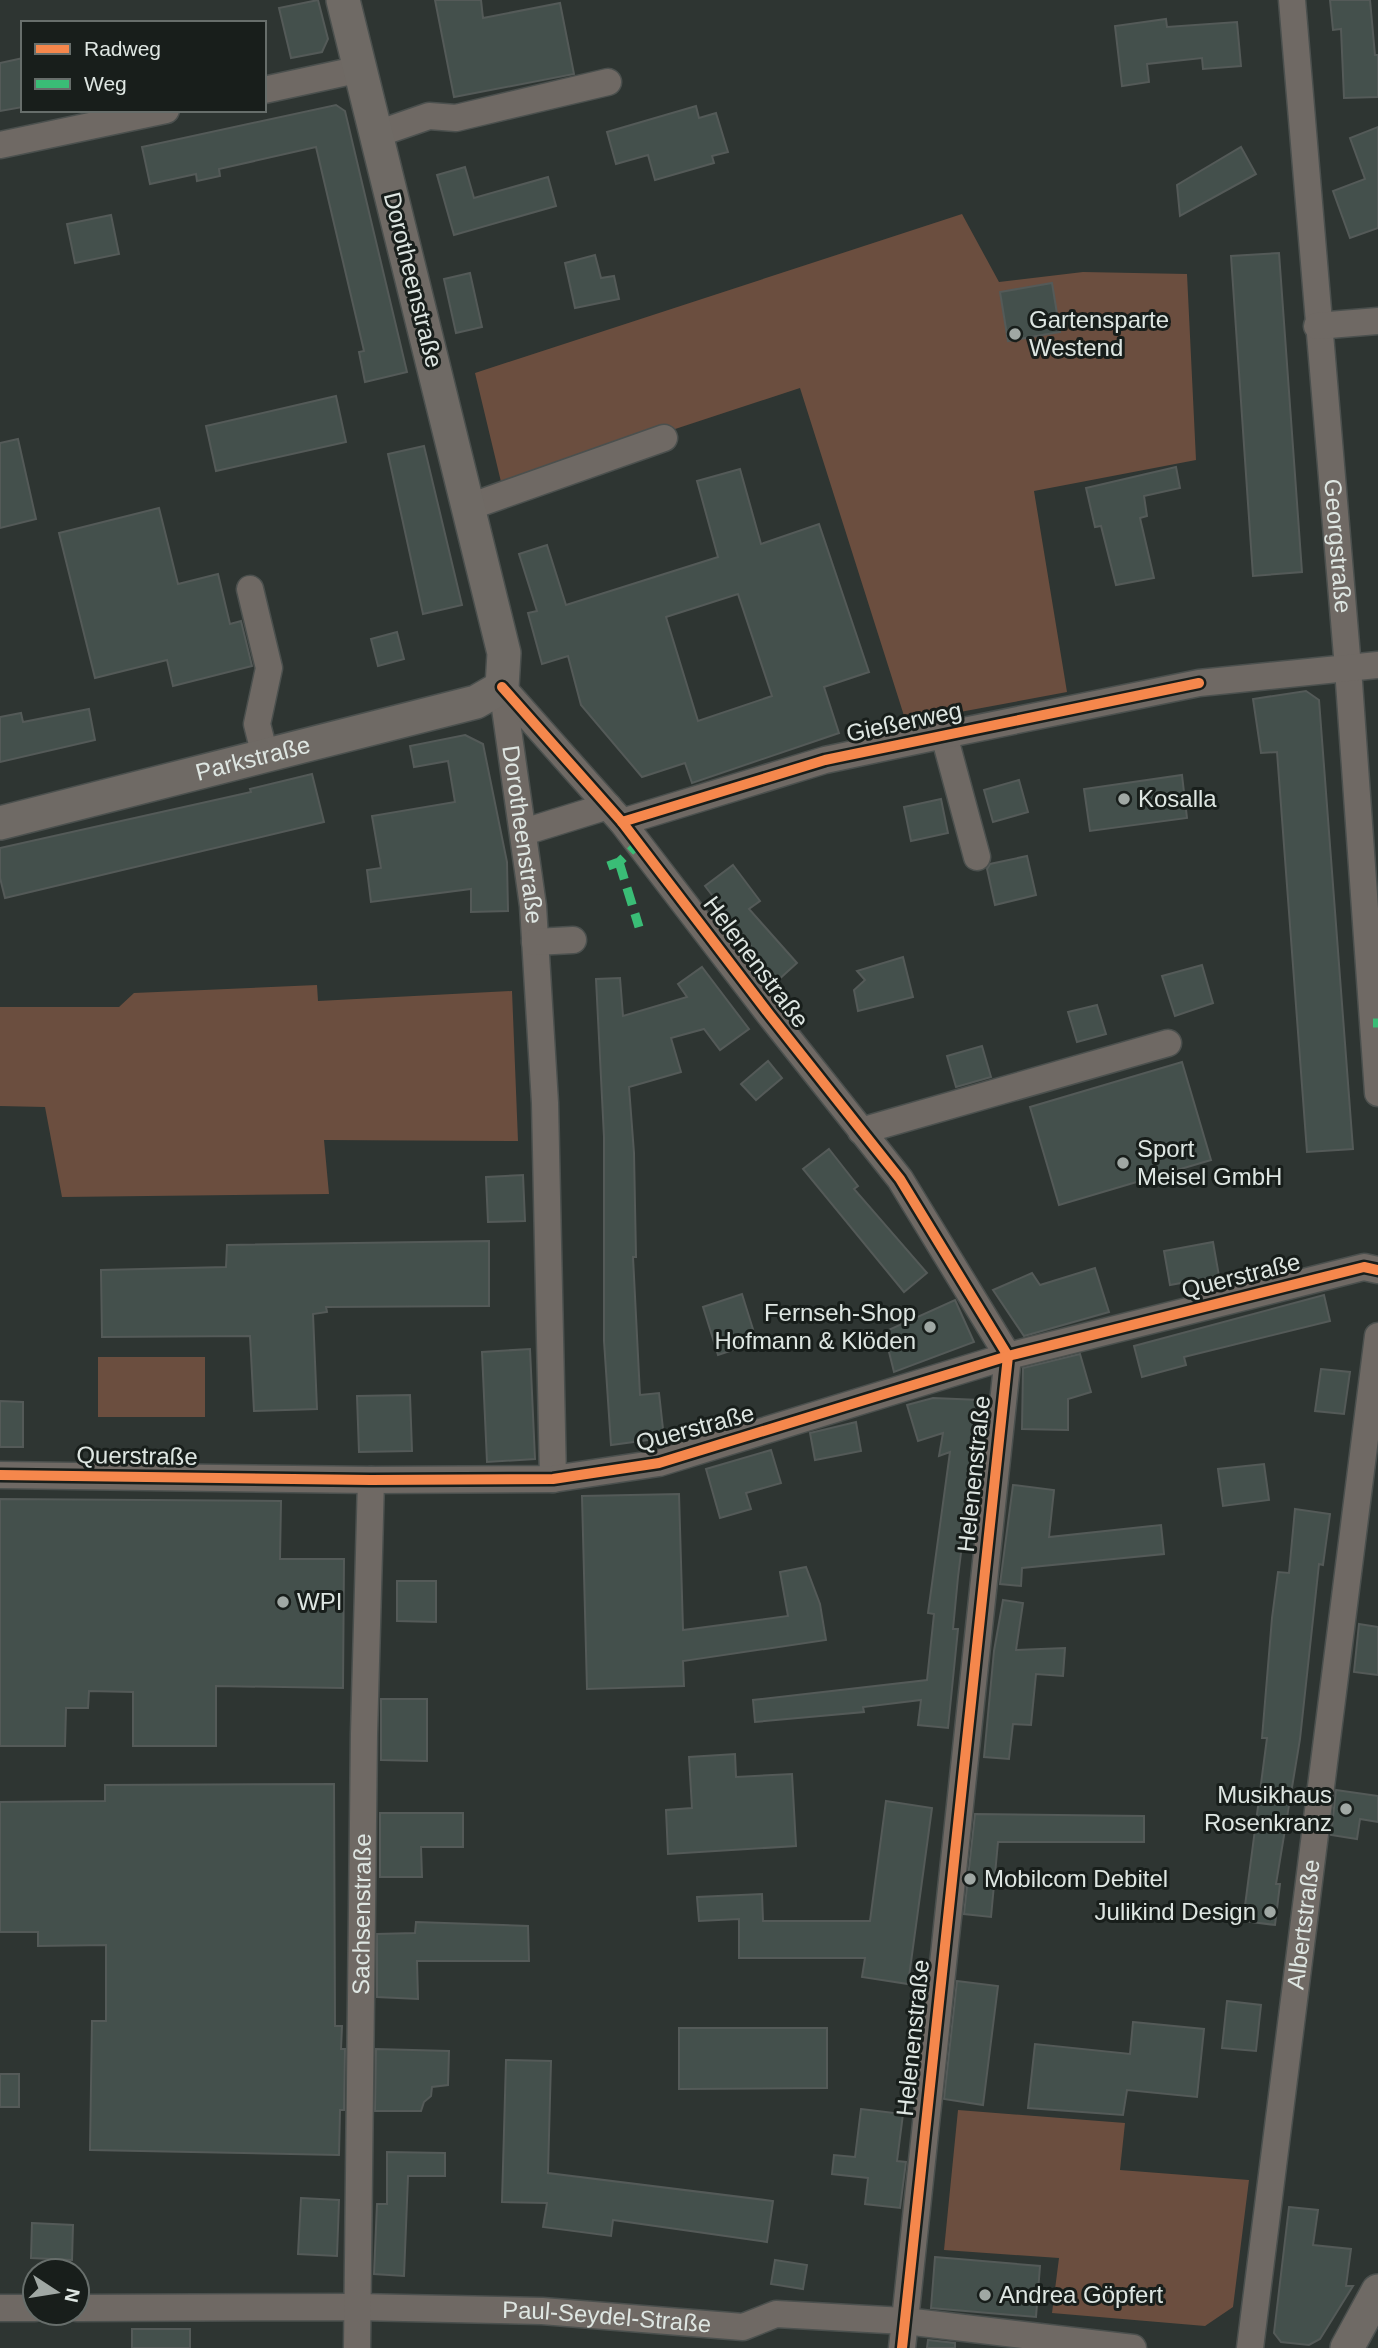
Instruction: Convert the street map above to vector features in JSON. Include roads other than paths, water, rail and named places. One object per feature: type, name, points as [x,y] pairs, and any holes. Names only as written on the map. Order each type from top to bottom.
[{"type":"main road","name":"Dorotheenstraße","points":[[343,0],[504,653],[502,687]]},
{"type":"main road","name":"Parkstraße","points":[[0,823],[476,702],[502,687]]},
{"type":"main road","points":[[1348,2348],[1378,2291]]},
{"type":"street","name":"Georgstraße","points":[[1292,0],[1317,326],[1348,668],[1378,1093]]},
{"type":"street","points":[[266,89],[361,69]]},
{"type":"street","points":[[377,134],[429,116],[456,118],[608,82]]},
{"type":"street","points":[[0,145],[157,112]]},
{"type":"street","points":[[1317,326],[1378,321]]},
{"type":"street","points":[[469,507],[664,438]]},
{"type":"street","points":[[250,589],[269,668],[257,724],[265,756]]},
{"type":"street","name":"Gießerweg","points":[[524,832],[615,814],[825,760],[1199,683],[1378,665]]},
{"type":"street","name":"Helenenstraße","points":[[502,687],[615,814],[900,1179],[1008,1356],[902,2348]]},
{"type":"street","name":"Dorotheenstraße","points":[[502,687],[524,832],[535,942],[545,1103],[553,1479]]},
{"type":"street","name":"Gießerweg","points":[[944,735],[977,857]]},
{"type":"street","points":[[535,942],[573,940]]},
{"type":"street","points":[[861,1130],[1168,1043]]},
{"type":"street","name":"Querstraße","points":[[0,1475],[371,1480],[553,1479],[659,1463],[1008,1356],[1364,1267],[1378,1270]]},
{"type":"street","name":"Albertstraße","points":[[1250,2348],[1378,1336]]},
{"type":"street","name":"Sachsenstraße","points":[[357,2348],[364,1734],[371,1480]]},
{"type":"street","name":"Paul-Seydel-Straße","points":[[91,2308],[357,2307],[571,2312],[743,2327],[776,2314],[905,2321],[1133,2348]]},
{"type":"street","points":[[0,2308],[21,2308]]},
{"type":"place","name":"Gartensparte Westend","points":[[1015,334]]},
{"type":"place","name":"Kosalla","points":[[1124,799]]},
{"type":"place","name":"Sport Meisel GmbH","points":[[1123,1163]]},
{"type":"place","name":"Fernseh-Shop Hofmann & Klöden","points":[[930,1327]]},
{"type":"place","name":"WPI","points":[[283,1602]]},
{"type":"place","name":"Musikhaus Rosenkranz","points":[[1346,1809]]},
{"type":"place","name":"Mobilcom Debitel","points":[[970,1879]]},
{"type":"place","name":"Julikind Design","points":[[1270,1912]]},
{"type":"place","name":"Andrea Göpfert","points":[[985,2295]]}]
